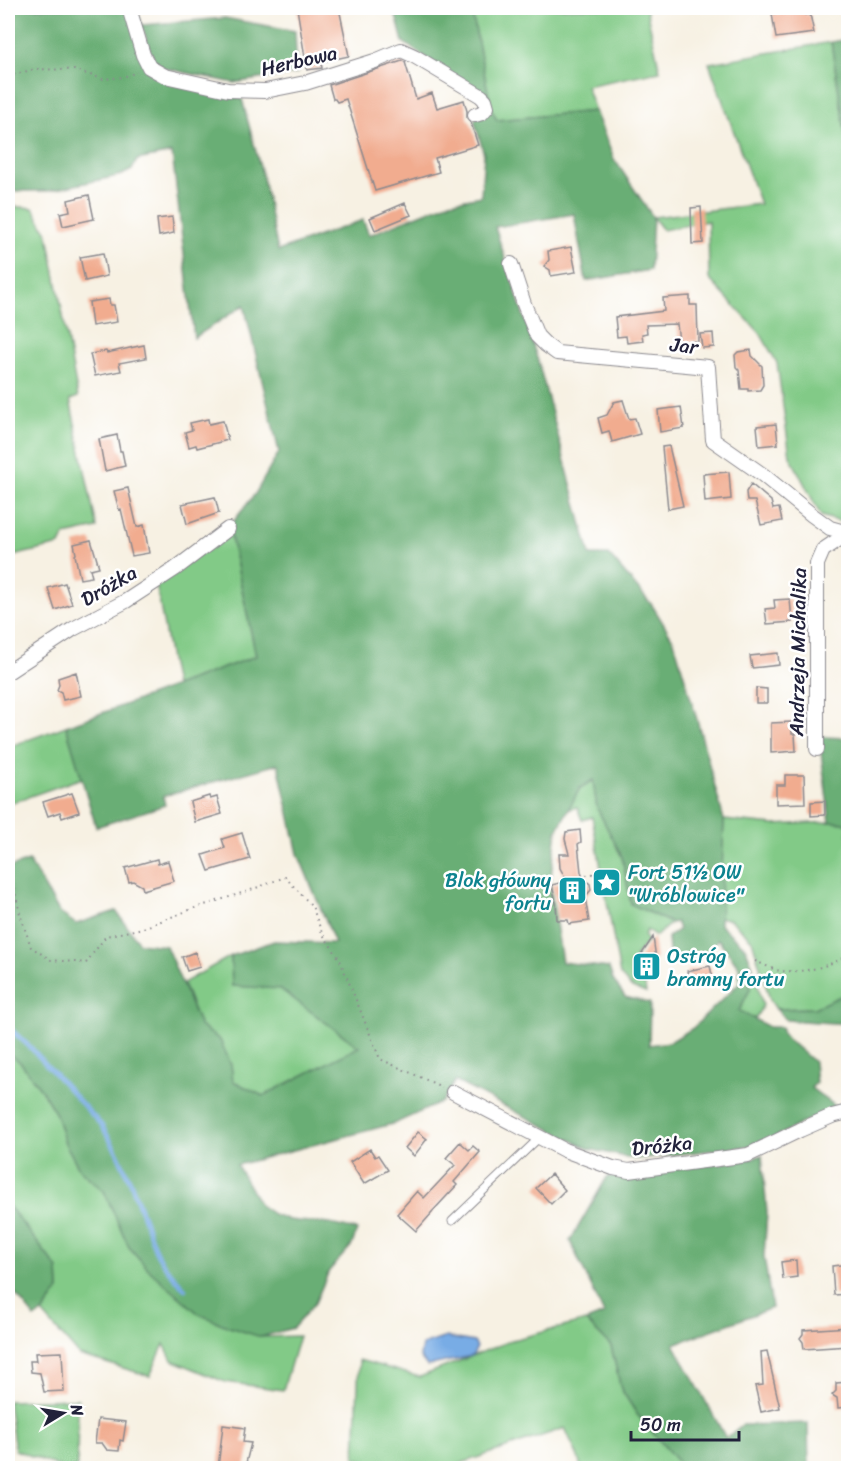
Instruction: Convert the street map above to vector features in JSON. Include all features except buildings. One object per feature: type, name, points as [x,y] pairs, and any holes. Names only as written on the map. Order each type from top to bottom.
[{"type":"street","points":[[129,8],[143,55],[149,67]]},
{"type":"street","name":"Herbowa","points":[[149,67],[165,76],[228,90],[265,91],[304,83],[375,61],[401,50],[481,96],[487,107],[475,116]]},
{"type":"street","name":"Jar","points":[[511,264],[537,336],[546,345],[557,353],[708,368],[713,440],[763,475],[830,528],[849,533]]},
{"type":"street","name":"Dróżka","points":[[8,672],[73,629],[126,601],[228,529]]},
{"type":"street","name":"Andrzeja Michalika","points":[[817,748],[817,564],[823,550],[841,538],[849,538]]},
{"type":"street","name":"Dróżka","points":[[453,1092],[564,1150],[613,1168],[629,1171],[748,1155],[832,1116],[849,1112]]},
{"type":"lane","points":[[452,1221],[540,1137]]},
{"type":"path","points":[[8,76],[34,69],[74,70],[103,78],[123,76],[149,67]]},
{"type":"path","points":[[10,854],[9,865],[20,914],[31,947],[51,960],[86,963],[106,936],[143,928],[285,877],[312,906],[322,933],[339,958],[380,1059],[453,1092]]},
{"type":"path","points":[[586,874],[598,873]]},
{"type":"path","points":[[755,961],[780,971],[813,969],[840,960],[849,954]]},
{"type":"green space","points":[[8,8],[136,8],[142,25],[225,18],[295,31],[297,73],[234,83],[164,68],[154,62],[142,26],[137,49],[167,82],[242,99],[263,178],[278,251],[363,220],[369,235],[450,202],[481,196],[484,154],[474,120],[491,108],[497,120],[595,111],[614,159],[653,217],[650,270],[586,281],[574,214],[495,227],[538,361],[590,555],[609,555],[652,605],[674,641],[724,820],[720,925],[745,947],[752,964],[750,989],[739,1011],[769,1027],[781,1027],[783,1035],[814,1062],[816,1083],[811,1088],[835,1106],[760,1145],[635,1159],[589,1149],[455,1081],[442,1102],[396,1123],[237,1165],[260,1205],[273,1214],[289,1220],[330,1224],[357,1230],[352,1245],[329,1271],[315,1303],[293,1328],[261,1337],[229,1327],[199,1314],[151,1272],[129,1247],[104,1191],[80,1170],[65,1143],[56,1114],[40,1088],[21,1063],[8,1053],[8,868],[29,861],[60,913],[76,924],[116,911],[139,943],[166,946],[200,1026],[220,1040],[231,1065],[233,1081],[263,1096],[359,1047],[280,989],[232,986],[231,956],[274,941],[335,943],[298,854],[278,764],[163,796],[165,805],[96,827],[66,726],[256,656],[229,527],[255,494],[279,452],[244,305],[194,338],[172,153],[137,160],[132,170],[122,175],[48,191],[8,191]],"holes":[[[593,780],[597,808],[622,857],[631,904],[671,923],[676,922],[679,929],[668,937],[669,951],[674,960],[706,957],[718,939],[739,967],[739,983],[693,1028],[670,1042],[649,1045],[650,1003],[625,997],[613,980],[609,968],[562,962],[550,884],[557,831],[580,788]]]},
{"type":"green space","points":[[392,8],[471,8],[490,101],[403,42]]},
{"type":"green space","points":[[471,8],[646,8],[660,71],[586,86],[595,111],[497,120],[491,108]]},
{"type":"green space","points":[[848,39],[848,149],[831,42]]},
{"type":"green space","points":[[831,42],[848,149],[848,524],[821,516],[790,456],[777,363],[760,333],[709,279],[708,221],[663,230],[653,217],[760,204],[709,63]]},
{"type":"green space","points":[[8,206],[33,208],[48,235],[78,397],[70,400],[97,528],[65,535],[60,545],[8,557]]},
{"type":"green space","points":[[230,532],[256,656],[175,686],[156,584]]},
{"type":"green space","points":[[66,726],[82,778],[8,804],[8,747]]},
{"type":"green space","points":[[822,737],[848,738],[848,823],[830,822],[821,753]]},
{"type":"green space","points":[[593,780],[597,808],[622,857],[631,904],[671,923],[656,936],[647,930],[644,935],[648,941],[636,955],[634,965],[644,980],[646,993],[632,988],[620,975],[592,817],[582,820],[577,807],[568,810],[580,788]]},
{"type":"green space","points":[[724,820],[774,825],[848,823],[848,997],[841,996],[814,1008],[776,1009],[770,1000],[752,940],[731,920],[719,917]]},
{"type":"green space","points":[[231,956],[232,986],[280,988],[359,1047],[263,1096],[233,1081],[231,1065],[220,1040],[200,1026],[183,983]]},
{"type":"green space","points":[[752,964],[763,1005],[755,1019],[739,1011],[750,989]]},
{"type":"green space","points":[[841,996],[848,997],[848,1024],[786,1020],[776,1009],[814,1008]]},
{"type":"green space","points":[[8,1053],[21,1063],[40,1088],[56,1114],[65,1143],[80,1170],[104,1191],[129,1247],[261,1337],[299,1336],[283,1390],[225,1382],[172,1360],[164,1344],[150,1376],[79,1355],[42,1313],[59,1290],[58,1269],[8,1205]]},
{"type":"green space","points":[[762,1155],[767,1213],[764,1256],[772,1308],[674,1344],[726,1438],[742,1425],[808,1423],[809,1468],[683,1468],[637,1414],[621,1389],[611,1346],[586,1321],[604,1314],[570,1241],[607,1177],[746,1160]]},
{"type":"green space","points":[[8,1205],[58,1269],[59,1290],[42,1313],[35,1318],[8,1285]]},
{"type":"green space","points":[[586,1321],[611,1346],[621,1389],[637,1414],[683,1468],[581,1468],[565,1428],[447,1468],[392,1468],[355,1458],[359,1360],[420,1377],[512,1340]]},
{"type":"green space","points":[[78,1399],[77,1468],[63,1468],[15,1450],[8,1401]]},
{"type":"water","points":[[446,1337],[474,1342],[477,1347],[472,1356],[427,1366],[420,1357],[422,1345]]},
{"type":"waterway","points":[[8,1027],[32,1049],[102,1126],[130,1181],[156,1252],[167,1269],[185,1289]]},
{"type":"place","name":"Fort 51½ OW \"Wróblowice\"","points":[[607,883]]},
{"type":"place","name":"Blok główny fortu","points":[[572,891]]},
{"type":"place","name":"Ostróg bramny fortu","points":[[646,967]]}]
